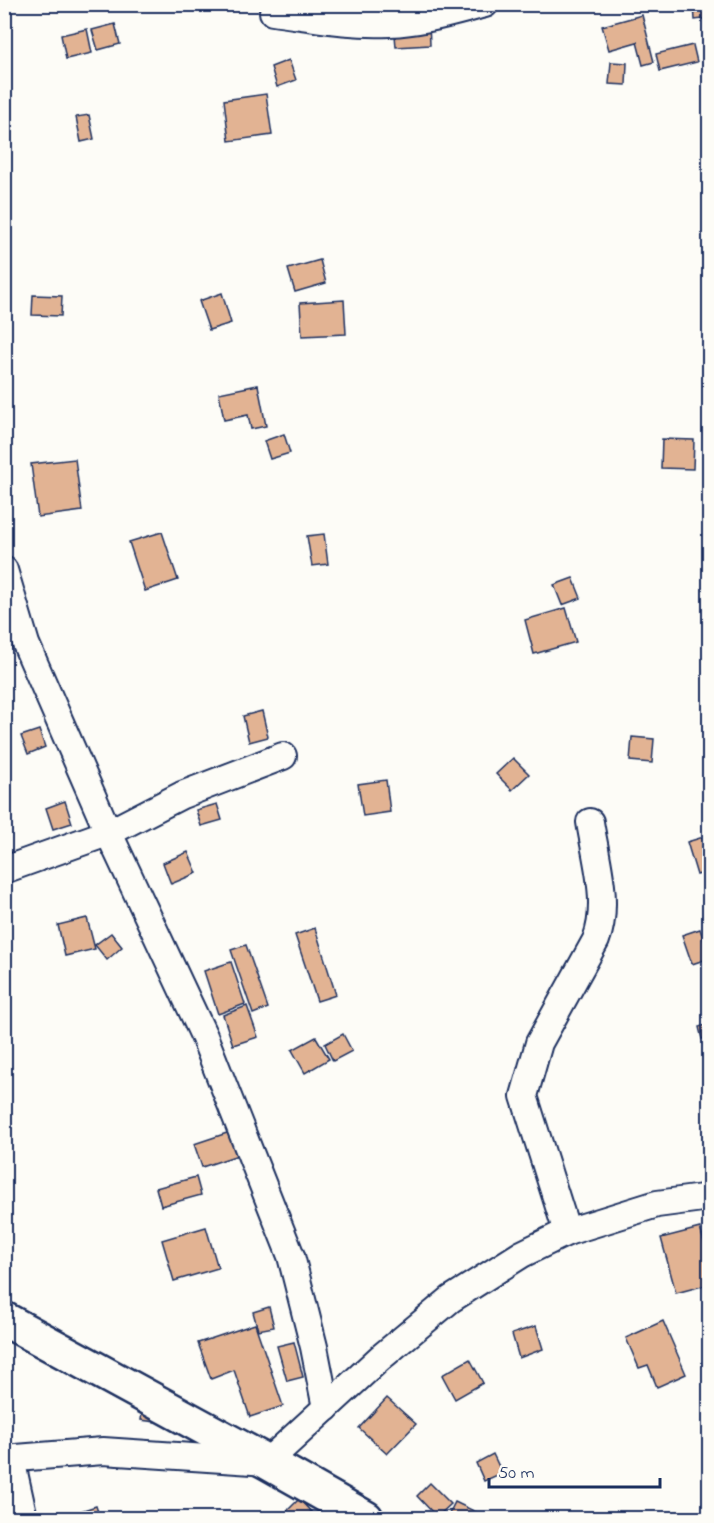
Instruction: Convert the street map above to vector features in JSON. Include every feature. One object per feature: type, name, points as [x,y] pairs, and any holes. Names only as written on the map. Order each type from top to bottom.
[{"type":"street","points":[[273,12],[356,23],[391,23],[423,19],[486,4]]},
{"type":"street","points":[[4,570],[26,644],[105,825],[204,1036],[291,1256],[314,1347],[326,1408]]},
{"type":"street","points":[[4,870],[110,832],[182,795],[283,756]]},
{"type":"street","points":[[567,1232],[524,1096],[539,1043],[596,940],[601,925],[602,893],[590,822]]},
{"type":"street","points":[[24,1518],[8,1459],[103,1451],[267,1462],[380,1358],[451,1299],[522,1254],[567,1232],[657,1204],[710,1197]]},
{"type":"street","points":[[4,1319],[366,1518]]},
{"type":"building","points":[[694,4],[710,4],[710,18],[695,20]]},
{"type":"building","points":[[642,15],[654,62],[643,65],[637,42],[609,50],[602,26]]},
{"type":"building","points":[[429,22],[430,45],[396,47],[394,23]]},
{"type":"building","points":[[115,24],[120,44],[98,50],[92,30]]},
{"type":"building","points":[[87,29],[92,53],[66,59],[61,35]]},
{"type":"building","points":[[693,45],[697,62],[660,71],[656,54]]},
{"type":"building","points":[[289,60],[296,80],[277,87],[271,67]]},
{"type":"building","points":[[611,62],[627,63],[626,85],[609,84]]},
{"type":"building","points":[[266,94],[272,135],[229,141],[224,100]]},
{"type":"building","points":[[89,115],[94,139],[81,142],[76,117]]},
{"type":"building","points":[[320,260],[326,283],[295,292],[288,269]]},
{"type":"building","points":[[222,293],[231,323],[209,330],[199,301]]},
{"type":"building","points":[[33,295],[62,296],[61,316],[32,315]]},
{"type":"building","points":[[344,300],[346,334],[302,336],[300,303]]},
{"type":"building","points":[[258,385],[266,426],[251,429],[248,415],[224,420],[219,393]]},
{"type":"building","points":[[284,434],[290,453],[270,459],[264,441]]},
{"type":"building","points":[[662,439],[694,440],[693,469],[661,468]]},
{"type":"building","points":[[75,459],[82,511],[38,517],[31,464]]},
{"type":"building","points":[[162,532],[178,580],[145,591],[129,542]]},
{"type":"building","points":[[324,534],[328,564],[312,566],[307,536]]},
{"type":"building","points":[[573,578],[581,598],[562,605],[554,585]]},
{"type":"building","points":[[566,608],[576,642],[534,654],[525,620]]},
{"type":"building","points":[[262,711],[268,737],[249,742],[243,716]]},
{"type":"building","points":[[39,730],[45,747],[28,754],[21,736]]},
{"type":"building","points":[[632,737],[654,739],[652,763],[630,761]]},
{"type":"building","points":[[513,758],[529,774],[512,790],[496,774]]},
{"type":"building","points":[[386,780],[390,812],[363,816],[358,784]]},
{"type":"building","points":[[65,801],[72,823],[53,829],[46,808]]},
{"type":"building","points":[[217,804],[222,820],[201,826],[196,810]]},
{"type":"building","points":[[710,835],[710,871],[697,875],[687,842]]},
{"type":"building","points":[[188,852],[197,873],[171,884],[163,863]]},
{"type":"building","points":[[87,918],[95,949],[65,956],[58,925]]},
{"type":"building","points":[[315,928],[336,995],[317,1001],[295,935]]},
{"type":"building","points":[[700,929],[710,958],[692,964],[682,935]]},
{"type":"building","points":[[111,933],[122,947],[107,960],[95,945]]},
{"type":"building","points":[[246,945],[268,1008],[253,1014],[231,950]]},
{"type":"building","points":[[231,962],[245,1004],[218,1014],[204,971]]},
{"type":"building","points":[[247,1006],[258,1037],[233,1045],[223,1015]]},
{"type":"building","points":[[710,1024],[710,1037],[702,1039],[699,1027]]},
{"type":"building","points":[[343,1034],[352,1051],[333,1061],[325,1044]]},
{"type":"building","points":[[316,1037],[329,1059],[305,1073],[292,1050]]},
{"type":"building","points":[[230,1132],[238,1155],[202,1167],[194,1144]]},
{"type":"building","points":[[196,1177],[201,1195],[161,1206],[156,1188]]},
{"type":"building","points":[[206,1227],[218,1268],[174,1281],[162,1240]]},
{"type":"building","points":[[700,1228],[710,1263],[710,1284],[676,1293],[661,1238]]},
{"type":"building","points":[[269,1307],[274,1327],[258,1330],[253,1312]]},
{"type":"building","points":[[663,1321],[686,1374],[657,1387],[648,1365],[639,1368],[626,1338]]},
{"type":"building","points":[[255,1324],[283,1406],[250,1417],[234,1370],[211,1379],[198,1343]]},
{"type":"building","points":[[536,1326],[543,1349],[519,1358],[512,1334]]},
{"type":"building","points":[[294,1342],[303,1377],[287,1381],[277,1346]]},
{"type":"building","points":[[470,1359],[483,1383],[455,1399],[442,1375]]},
{"type":"building","points":[[387,1398],[416,1424],[387,1454],[359,1428]]},
{"type":"building","points":[[143,1405],[163,1423],[141,1420]]},
{"type":"building","points":[[493,1454],[502,1473],[484,1481],[476,1463]]},
{"type":"building","points":[[430,1483],[451,1504],[437,1517],[417,1496]]},
{"type":"building","points":[[299,1499],[317,1518],[289,1518],[285,1513]]},
{"type":"building","points":[[455,1502],[476,1512],[473,1518],[447,1518]]},
{"type":"building","points":[[96,1506],[100,1518],[69,1518],[68,1515]]}]
